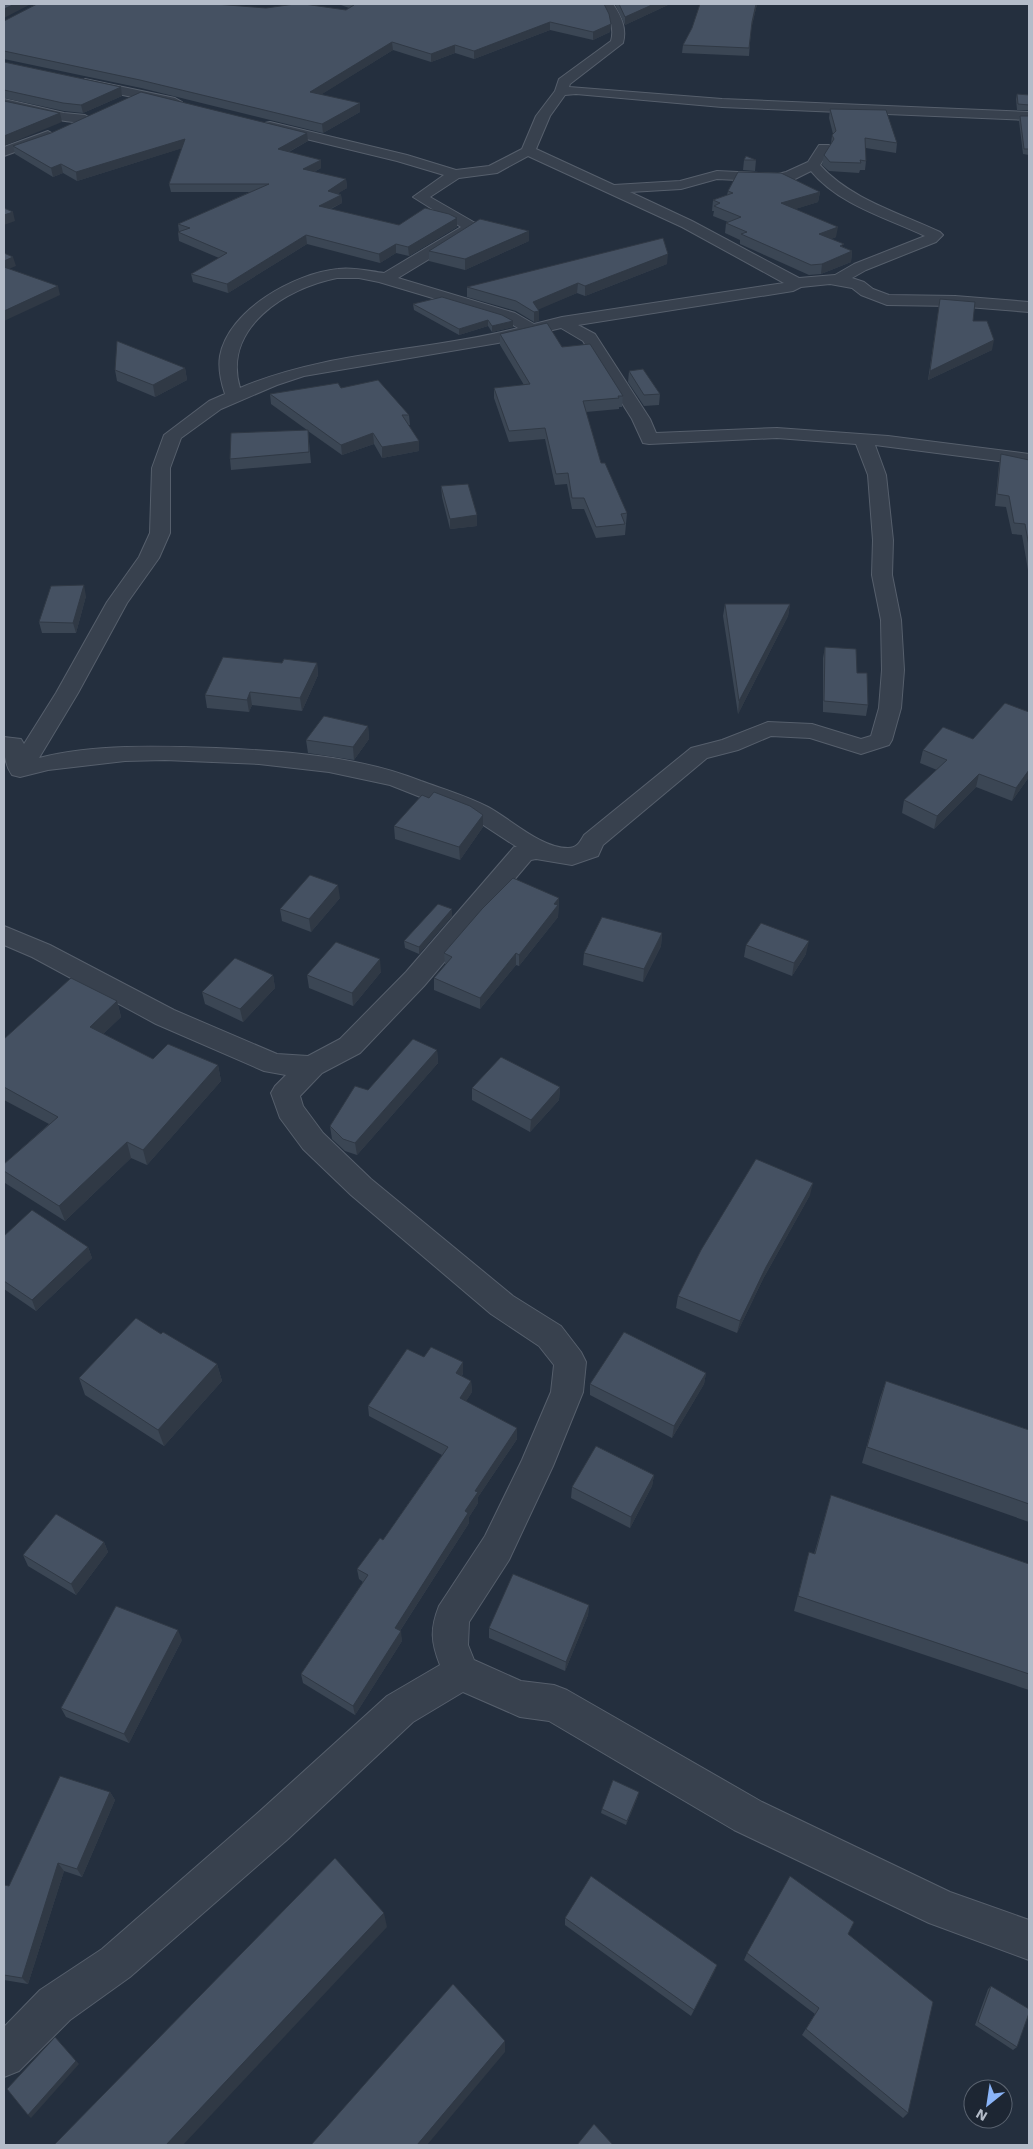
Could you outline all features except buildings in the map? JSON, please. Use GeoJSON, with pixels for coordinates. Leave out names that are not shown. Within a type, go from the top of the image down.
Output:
{"type":"FeatureCollection","features":[{"type":"Feature","properties":{"kind":"street"},"geometry":{"type":"LineString","coordinates":[[253,122],[402,158],[455,174],[492,170],[528,150],[543,116],[561,92],[564,82],[617,43],[620,37],[617,23],[607,4]]}},
{"type":"Feature","properties":{"kind":"street"},"geometry":{"type":"LineString","coordinates":[[69,79],[193,107]]}},
{"type":"Feature","properties":{"kind":"street"},"geometry":{"type":"LineString","coordinates":[[561,92],[590,90],[722,103],[1029,116]]}},
{"type":"Feature","properties":{"kind":"street"},"geometry":{"type":"LineString","coordinates":[[117,105],[141,94]]}},
{"type":"Feature","properties":{"kind":"street"},"geometry":{"type":"LineString","coordinates":[[4,103],[64,117],[85,119]]}},
{"type":"Feature","properties":{"kind":"street"},"geometry":{"type":"LineString","coordinates":[[4,152],[101,112]]}},
{"type":"Feature","properties":{"kind":"street"},"geometry":{"type":"LineString","coordinates":[[613,189],[681,185],[717,175],[778,178],[790,176],[813,165],[824,148]]}},
{"type":"Feature","properties":{"kind":"street"},"geometry":{"type":"LineString","coordinates":[[528,150],[687,224],[796,283]]}},
{"type":"Feature","properties":{"kind":"street"},"geometry":{"type":"LineString","coordinates":[[813,165],[820,175],[841,190],[935,235],[931,239],[860,267],[838,280]]}},
{"type":"Feature","properties":{"kind":"street"},"geometry":{"type":"LineString","coordinates":[[385,278],[472,227],[420,197],[455,174]]}},
{"type":"Feature","properties":{"kind":"street"},"geometry":{"type":"LineString","coordinates":[[235,397],[230,383],[228,362],[231,346],[248,318],[288,290],[314,279],[330,275],[355,273],[385,278],[509,316],[532,329]]}},
{"type":"Feature","properties":{"kind":"street"},"geometry":{"type":"LineString","coordinates":[[20,770],[67,693],[117,602],[148,558],[160,534],[161,468],[173,435],[215,404],[271,381],[322,367],[410,354],[498,338],[562,322],[680,305],[793,286],[796,283],[838,280],[858,285],[867,292],[887,300],[955,301],[1029,307]]}},
{"type":"Feature","properties":{"kind":"street"},"geometry":{"type":"LineString","coordinates":[[562,322],[589,338],[641,419],[650,439],[777,433],[948,448],[1029,460]]}},
{"type":"Feature","properties":{"kind":"street"},"geometry":{"type":"LineString","coordinates":[[20,770],[48,763],[126,754],[164,753],[259,757],[329,765],[396,780],[479,812],[545,853],[572,857],[589,850],[593,842],[698,753],[730,744],[768,729],[812,731],[861,747],[881,740],[890,708],[892,670],[891,620],[882,575],[883,540],[877,476],[862,439]]}},
{"type":"Feature","properties":{"kind":"street"},"geometry":{"type":"LineString","coordinates":[[4,744],[14,744],[20,770]]}},
{"type":"Feature","properties":{"kind":"street"},"geometry":{"type":"LineString","coordinates":[[540,850],[523,853],[415,978],[350,1046],[312,1066],[285,1093],[290,1110],[313,1141],[361,1186],[502,1305],[550,1336],[570,1362],[566,1392],[536,1466],[497,1548],[452,1618],[450,1645],[461,1673],[520,1699],[554,1703],[748,1816],[943,1909],[1029,1940]]}},
{"type":"Feature","properties":{"kind":"street"},"geometry":{"type":"LineString","coordinates":[[4,935],[41,951],[165,1017],[274,1064],[312,1066]]}},
{"type":"Feature","properties":{"kind":"street"},"geometry":{"type":"LineString","coordinates":[[4,2056],[55,2005],[116,1963],[274,1825],[400,1709],[461,1673]]}}]}
